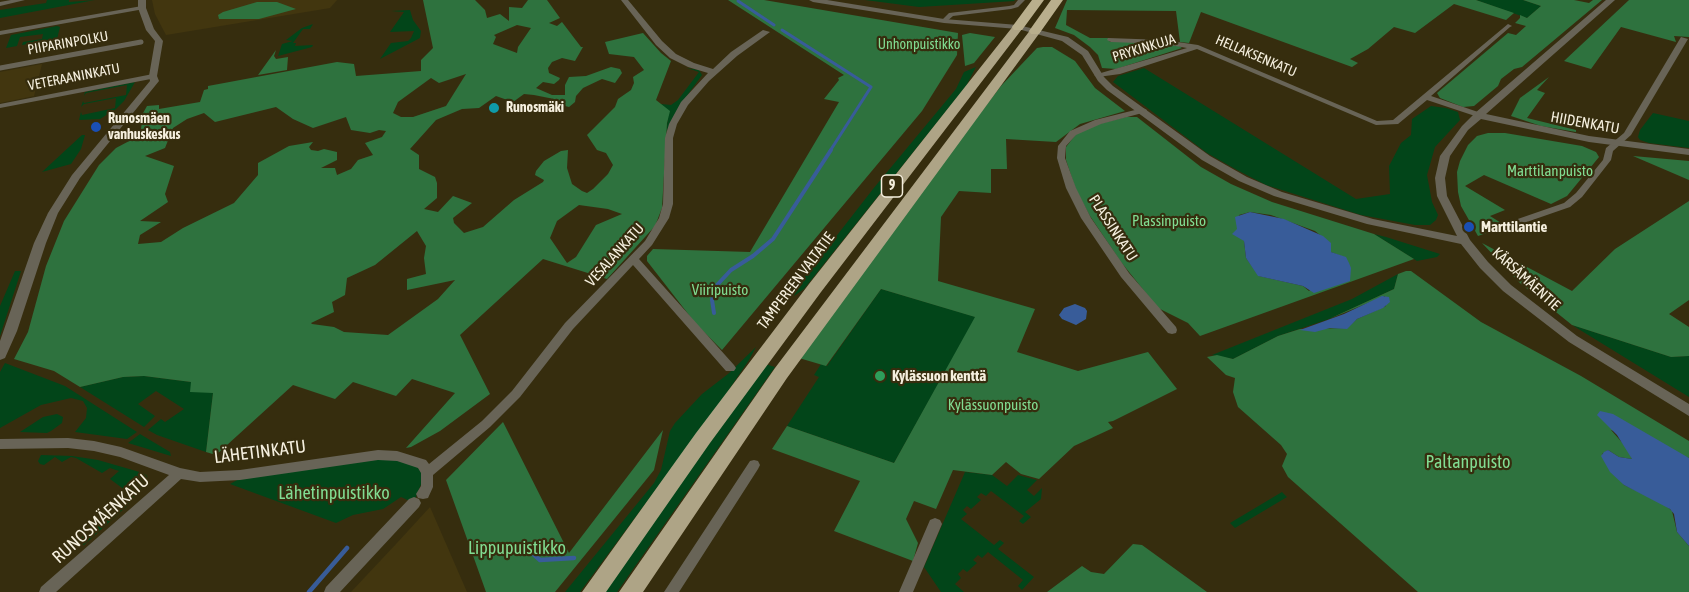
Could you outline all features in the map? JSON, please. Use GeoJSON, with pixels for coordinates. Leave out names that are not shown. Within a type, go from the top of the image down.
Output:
{"type":"FeatureCollection","features":[{"type":"Feature","properties":{"kind":"highway","name":"TAMPEREEN VALTATIE"},"geometry":{"type":"LineString","coordinates":[[593,592],[703,438],[822,278],[1038,0]]}},
{"type":"Feature","properties":{"kind":"highway","name":"9"},"geometry":{"type":"LineString","coordinates":[[630,592],[781,373],[1058,0]]}},
{"type":"Feature","properties":{"kind":"street"},"geometry":{"type":"LineString","coordinates":[[0,4],[22,0]]}},
{"type":"Feature","properties":{"kind":"street"},"geometry":{"type":"LineString","coordinates":[[624,0],[659,43],[673,56],[691,65],[714,72]]}},
{"type":"Feature","properties":{"kind":"street"},"geometry":{"type":"LineString","coordinates":[[813,0],[944,21],[1018,27],[1065,39],[1079,47],[1110,88],[1206,158],[1261,188],[1371,222],[1465,241]]}},
{"type":"Feature","properties":{"kind":"street"},"geometry":{"type":"LineString","coordinates":[[944,21],[951,14],[1009,8],[1016,6],[1022,0]]}},
{"type":"Feature","properties":{"kind":"street","name":"KÄRSÄMÄENTIE"},"geometry":{"type":"LineString","coordinates":[[1611,0],[1478,115],[1450,146],[1440,178],[1445,205],[1465,241],[1493,275],[1549,322],[1605,360],[1689,411]]}},
{"type":"Feature","properties":{"kind":"street"},"geometry":{"type":"LineString","coordinates":[[0,33],[142,4],[150,30],[149,42],[157,49],[158,57],[153,85],[76,177],[53,213],[40,243],[11,331],[0,355]]}},
{"type":"Feature","properties":{"kind":"street"},"geometry":{"type":"LineString","coordinates":[[1425,97],[1508,26]]}},
{"type":"Feature","properties":{"kind":"street","name":"VESALANKATU"},"geometry":{"type":"LineString","coordinates":[[427,473],[486,424],[516,394],[569,326],[634,260],[656,231],[668,204],[669,138],[673,124],[684,104],[714,72],[746,45],[766,32]]}},
{"type":"Feature","properties":{"kind":"street"},"geometry":{"type":"LineString","coordinates":[[1515,223],[1567,205],[1574,200],[1607,160],[1608,150],[1627,135],[1683,39]]}},
{"type":"Feature","properties":{"kind":"street","name":"HELLAKSENKATU"},"geometry":{"type":"LineString","coordinates":[[1111,40],[1152,41],[1198,46],[1376,123],[1395,122],[1425,97]]}},
{"type":"Feature","properties":{"kind":"street","name":"PIIPARINPOLKU"},"geometry":{"type":"LineString","coordinates":[[0,68],[141,42]]}},
{"type":"Feature","properties":{"kind":"street","name":"PRYKINKUJA"},"geometry":{"type":"LineString","coordinates":[[1098,75],[1117,72],[1198,46]]}},
{"type":"Feature","properties":{"kind":"street","name":"VETERAANINKATU"},"geometry":{"type":"LineString","coordinates":[[0,106],[153,76]]}},
{"type":"Feature","properties":{"kind":"street"},"geometry":{"type":"LineString","coordinates":[[1425,97],[1478,115]]}},
{"type":"Feature","properties":{"kind":"street","name":"PLASSINKATU"},"geometry":{"type":"LineString","coordinates":[[1143,110],[1098,122],[1073,133],[1062,146],[1061,158],[1071,188],[1086,218],[1125,275],[1172,330]]}},
{"type":"Feature","properties":{"kind":"street","name":"HIIDENKATU"},"geometry":{"type":"LineString","coordinates":[[1478,115],[1618,144],[1689,152]]}},
{"type":"Feature","properties":{"kind":"street"},"geometry":{"type":"LineString","coordinates":[[634,260],[730,368]]}},
{"type":"Feature","properties":{"kind":"street","name":"LÄHETINKATU"},"geometry":{"type":"LineString","coordinates":[[0,444],[68,443],[94,446],[121,452],[179,473],[200,477],[220,477],[378,455],[409,458],[422,464],[427,473]]}},
{"type":"Feature","properties":{"kind":"street"},"geometry":{"type":"LineString","coordinates":[[671,592],[754,465]]}},
{"type":"Feature","properties":{"kind":"street","name":"RUNOSMÄENKATU"},"geometry":{"type":"LineString","coordinates":[[46,592],[179,473]]}},
{"type":"Feature","properties":{"kind":"street"},"geometry":{"type":"LineString","coordinates":[[331,592],[419,499],[427,487],[427,473]]}},
{"type":"Feature","properties":{"kind":"street"},"geometry":{"type":"LineString","coordinates":[[906,592],[935,524]]}},
{"type":"Feature","properties":{"kind":"shaded area"},"geometry":{"type":"Polygon","coordinates":[[[152,0],[337,0],[330,8],[166,35],[155,14],[152,0]]]}},
{"type":"Feature","properties":{"kind":"shaded area"},"geometry":{"type":"Polygon","coordinates":[[[42,64],[34,96],[0,103],[0,72],[42,64]]]}},
{"type":"Feature","properties":{"kind":"shaded area"},"geometry":{"type":"Polygon","coordinates":[[[430,507],[467,592],[351,592],[397,543],[430,507]]]}},
{"type":"Feature","properties":{"kind":"green space"},"geometry":{"type":"Polygon","coordinates":[[[47,0],[69,0],[69,2],[95,0],[0,18],[0,10],[46,3],[47,0]]]}},
{"type":"Feature","properties":{"kind":"green space"},"geometry":{"type":"Polygon","coordinates":[[[423,0],[475,0],[485,10],[487,18],[500,14],[509,21],[509,7],[522,8],[528,0],[547,0],[560,18],[549,23],[557,26],[562,22],[583,47],[575,61],[562,58],[552,62],[548,68],[549,73],[560,78],[559,80],[554,84],[543,82],[536,88],[552,95],[565,95],[565,85],[569,77],[586,76],[611,67],[620,69],[622,73],[615,83],[602,79],[583,88],[576,96],[575,102],[569,107],[557,104],[554,99],[534,95],[524,94],[513,102],[496,96],[479,108],[462,109],[436,120],[410,149],[419,155],[419,169],[435,177],[437,183],[437,198],[424,209],[438,212],[453,196],[472,203],[453,218],[454,223],[464,233],[483,227],[514,200],[543,182],[544,180],[535,175],[536,171],[544,161],[561,151],[568,150],[567,168],[572,184],[582,191],[587,193],[608,174],[613,165],[606,153],[597,150],[587,135],[615,107],[618,99],[631,90],[634,83],[633,77],[644,70],[634,57],[609,54],[605,42],[643,33],[671,61],[656,100],[670,111],[667,123],[662,208],[655,226],[607,279],[543,259],[460,335],[490,394],[440,431],[406,448],[455,393],[412,379],[396,396],[353,382],[335,399],[293,385],[216,455],[206,452],[213,393],[190,392],[191,382],[144,376],[123,377],[80,387],[54,371],[14,359],[28,332],[46,266],[64,221],[99,165],[116,148],[133,139],[141,131],[142,115],[147,106],[159,105],[159,109],[200,102],[208,86],[337,62],[354,64],[356,76],[421,71],[421,60],[433,48],[423,0]],[[517,25],[494,35],[496,37],[493,44],[517,53],[518,47],[531,28],[517,25]],[[466,74],[439,83],[431,78],[398,102],[393,113],[401,117],[413,117],[446,106],[466,74]],[[276,107],[215,122],[204,113],[187,119],[173,128],[165,148],[145,156],[174,166],[165,194],[168,202],[140,221],[161,222],[140,235],[138,244],[161,242],[183,228],[234,203],[258,175],[258,163],[289,146],[313,142],[309,147],[311,150],[324,149],[337,152],[337,160],[321,168],[335,168],[337,175],[351,169],[358,160],[373,155],[365,143],[382,137],[386,131],[379,130],[370,133],[351,130],[346,117],[313,128],[293,119],[276,107]],[[579,205],[557,221],[550,238],[567,263],[576,257],[596,225],[622,214],[608,209],[579,205]],[[417,231],[375,265],[347,278],[345,295],[332,302],[334,312],[312,324],[334,327],[344,332],[388,335],[438,299],[455,280],[407,290],[407,279],[426,274],[424,258],[426,246],[417,231]]]}},
{"type":"Feature","properties":{"kind":"green space","name":"Viiripuisto"},"geometry":{"type":"Polygon","coordinates":[[[728,0],[764,0],[958,33],[957,55],[922,111],[722,350],[696,324],[647,261],[647,256],[653,249],[750,252],[839,102],[824,99],[839,80],[838,78],[844,75],[728,0]]]}},
{"type":"Feature","properties":{"kind":"green space"},"geometry":{"type":"Polygon","coordinates":[[[865,0],[1014,0],[1015,1],[919,7],[865,0]]]}},
{"type":"Feature","properties":{"kind":"green space"},"geometry":{"type":"Polygon","coordinates":[[[1067,0],[1476,0],[1514,13],[1506,20],[1454,4],[1415,33],[1394,27],[1368,49],[1350,59],[1358,63],[1352,67],[1201,12],[1189,43],[1180,42],[1176,11],[1067,10],[1066,25],[1090,38],[1108,38],[1110,42],[1151,42],[1182,48],[1116,69],[1102,68],[1098,55],[1090,47],[1074,35],[1055,28],[1067,0]]]}},
{"type":"Feature","properties":{"kind":"green space"},"geometry":{"type":"Polygon","coordinates":[[[1476,0],[1523,0],[1541,6],[1527,18],[1476,0]]]}},
{"type":"Feature","properties":{"kind":"green space"},"geometry":{"type":"Polygon","coordinates":[[[1523,0],[1574,0],[1589,3],[1593,0],[1602,0],[1522,67],[1514,69],[1501,79],[1498,86],[1474,106],[1463,107],[1440,98],[1437,93],[1508,33],[1516,35],[1526,26],[1515,23],[1520,15],[1527,18],[1541,6],[1523,0]]]}},
{"type":"Feature","properties":{"kind":"green space"},"geometry":{"type":"Polygon","coordinates":[[[1629,0],[1689,0],[1689,37],[1674,36],[1676,42],[1621,27],[1591,69],[1564,61],[1629,0]]]}},
{"type":"Feature","properties":{"kind":"green space"},"geometry":{"type":"Polygon","coordinates":[[[257,2],[277,2],[296,9],[259,19],[219,19],[218,15],[223,12],[257,2]]]}},
{"type":"Feature","properties":{"kind":"green space"},"geometry":{"type":"Polygon","coordinates":[[[410,10],[413,20],[421,31],[420,38],[380,59],[391,43],[408,41],[414,31],[390,32],[404,12],[391,11],[410,10]]]}},
{"type":"Feature","properties":{"kind":"green space"},"geometry":{"type":"Polygon","coordinates":[[[313,24],[310,29],[303,29],[293,43],[296,43],[295,46],[313,45],[312,47],[278,56],[282,44],[293,41],[286,40],[302,28],[313,24]]]}},
{"type":"Feature","properties":{"kind":"green space"},"geometry":{"type":"Polygon","coordinates":[[[60,27],[57,39],[22,45],[23,42],[42,39],[43,34],[20,37],[17,46],[6,48],[11,35],[60,27]]]}},
{"type":"Feature","properties":{"kind":"green space"},"geometry":{"type":"Polygon","coordinates":[[[970,33],[995,37],[974,63],[965,66],[962,35],[970,33]]]}},
{"type":"Feature","properties":{"kind":"green space","name":"Kylässuonpuisto"},"geometry":{"type":"Polygon","coordinates":[[[1052,47],[1075,61],[1095,88],[1125,111],[1080,124],[1056,142],[1006,139],[1007,169],[991,169],[991,193],[959,191],[941,217],[938,281],[1035,309],[1017,352],[1078,371],[1148,352],[1177,389],[1108,422],[1113,428],[1074,446],[1039,479],[1021,474],[1006,462],[992,475],[953,470],[936,509],[914,501],[906,519],[918,543],[913,561],[834,531],[860,481],[772,449],[787,426],[894,463],[975,317],[881,289],[826,366],[799,358],[893,227],[1001,86],[1037,48],[1052,47]]]}},
{"type":"Feature","properties":{"kind":"green space"},"geometry":{"type":"Polygon","coordinates":[[[276,50],[274,56],[276,59],[288,57],[287,70],[258,75],[276,50]]]}},
{"type":"Feature","properties":{"kind":"green space"},"geometry":{"type":"Polygon","coordinates":[[[976,67],[966,86],[804,289],[794,296],[796,288],[873,189],[956,89],[964,72],[976,67]]]}},
{"type":"Feature","properties":{"kind":"green space"},"geometry":{"type":"Polygon","coordinates":[[[687,68],[699,70],[702,75],[681,104],[666,132],[668,117],[661,104],[671,105],[678,100],[699,72],[687,68]]]}},
{"type":"Feature","properties":{"kind":"green space"},"geometry":{"type":"Polygon","coordinates":[[[1144,68],[1356,199],[1390,194],[1389,166],[1401,143],[1411,135],[1412,119],[1431,106],[1458,112],[1460,120],[1435,147],[1427,175],[1432,202],[1438,215],[1436,220],[1430,225],[1415,225],[1361,215],[1266,185],[1237,170],[1207,153],[1113,82],[1118,76],[1144,68]]]}},
{"type":"Feature","properties":{"kind":"green space"},"geometry":{"type":"Polygon","coordinates":[[[1549,77],[1537,90],[1545,93],[1527,118],[1576,130],[1576,132],[1541,126],[1511,116],[1520,98],[1549,77]]]}},
{"type":"Feature","properties":{"kind":"green space"},"geometry":{"type":"Polygon","coordinates":[[[135,82],[124,101],[116,109],[100,119],[79,120],[81,112],[82,115],[115,108],[116,98],[84,104],[81,107],[83,101],[84,103],[126,95],[127,85],[86,93],[84,96],[85,92],[135,82]]]}},
{"type":"Feature","properties":{"kind":"green space"},"geometry":{"type":"Polygon","coordinates":[[[1653,113],[1689,121],[1689,148],[1640,140],[1638,137],[1640,130],[1653,113]]]}},
{"type":"Feature","properties":{"kind":"green space","name":"Plassinpuisto"},"geometry":{"type":"Polygon","coordinates":[[[1126,117],[1137,117],[1201,167],[1231,184],[1272,202],[1374,234],[1414,259],[1200,336],[1188,323],[1158,308],[1121,262],[1090,216],[1076,190],[1066,160],[1066,147],[1077,133],[1091,126],[1126,117]],[[1250,212],[1239,215],[1237,229],[1244,241],[1246,258],[1259,276],[1303,286],[1309,291],[1346,258],[1331,252],[1330,243],[1315,231],[1271,215],[1250,212]]]}},
{"type":"Feature","properties":{"kind":"green space","name":"Marttilanpuisto"},"geometry":{"type":"Polygon","coordinates":[[[1488,133],[1505,133],[1582,146],[1596,152],[1599,157],[1567,196],[1551,204],[1484,175],[1465,186],[1505,210],[1490,216],[1506,226],[1478,236],[1461,206],[1457,172],[1468,145],[1477,136],[1488,133]]]}},
{"type":"Feature","properties":{"kind":"green space"},"geometry":{"type":"Polygon","coordinates":[[[82,135],[85,135],[81,149],[71,164],[42,172],[82,135]]]}},
{"type":"Feature","properties":{"kind":"green space"},"geometry":{"type":"Polygon","coordinates":[[[1633,156],[1689,161],[1689,180],[1633,156]]]}},
{"type":"Feature","properties":{"kind":"green space"},"geometry":{"type":"Polygon","coordinates":[[[1689,201],[1689,300],[1669,314],[1689,327],[1689,356],[1671,357],[1572,325],[1520,283],[1482,243],[1572,291],[1615,249],[1689,201]]]}},
{"type":"Feature","properties":{"kind":"green space"},"geometry":{"type":"Polygon","coordinates":[[[1374,234],[1440,254],[1437,257],[1417,261],[1374,234]]]}},
{"type":"Feature","properties":{"kind":"green space"},"geometry":{"type":"Polygon","coordinates":[[[15,271],[21,271],[0,336],[0,306],[15,271]]]}},
{"type":"Feature","properties":{"kind":"green space","name":"Paltanpuisto"},"geometry":{"type":"Polygon","coordinates":[[[1411,271],[1481,322],[1581,376],[1689,441],[1689,458],[1611,430],[1627,448],[1632,459],[1619,457],[1608,450],[1602,454],[1624,485],[1664,504],[1672,511],[1677,532],[1689,546],[1689,592],[1418,592],[1288,477],[1282,466],[1287,454],[1281,445],[1238,407],[1233,392],[1235,378],[1226,375],[1207,357],[1217,355],[1233,359],[1278,336],[1300,329],[1347,328],[1357,319],[1386,306],[1385,296],[1329,319],[1394,289],[1398,274],[1411,271]]]}},
{"type":"Feature","properties":{"kind":"green space"},"geometry":{"type":"Polygon","coordinates":[[[1398,274],[1394,289],[1329,319],[1278,336],[1233,359],[1212,355],[1352,299],[1398,274]]]}},
{"type":"Feature","properties":{"kind":"green space","name":"Kylässuon kenttä"},"geometry":{"type":"Polygon","coordinates":[[[881,289],[976,317],[894,463],[787,426],[819,377],[814,375],[821,364],[827,366],[881,289]]]}},
{"type":"Feature","properties":{"kind":"green space"},"geometry":{"type":"Polygon","coordinates":[[[1572,325],[1671,357],[1689,356],[1689,397],[1572,325]]]}},
{"type":"Feature","properties":{"kind":"green space"},"geometry":{"type":"Polygon","coordinates":[[[756,347],[722,400],[580,592],[565,592],[654,483],[661,470],[670,431],[675,423],[702,394],[728,374],[756,347]]]}},
{"type":"Feature","properties":{"kind":"green space"},"geometry":{"type":"Polygon","coordinates":[[[5,363],[65,386],[137,432],[127,439],[75,432],[86,418],[87,408],[83,401],[71,398],[41,405],[0,428],[0,372],[5,363]]]}},
{"type":"Feature","properties":{"kind":"green space"},"geometry":{"type":"Polygon","coordinates":[[[765,364],[775,367],[617,592],[602,592],[765,364]]]}},
{"type":"Feature","properties":{"kind":"green space"},"geometry":{"type":"Polygon","coordinates":[[[144,376],[191,382],[213,393],[206,452],[148,430],[161,419],[165,422],[184,409],[156,391],[138,404],[155,416],[144,427],[80,387],[123,377],[144,376]]]}},
{"type":"Feature","properties":{"kind":"green space"},"geometry":{"type":"Polygon","coordinates":[[[57,414],[63,417],[62,423],[47,433],[20,432],[43,417],[57,414]]]}},
{"type":"Feature","properties":{"kind":"green space","name":"Lippupuistikko"},"geometry":{"type":"Polygon","coordinates":[[[503,422],[569,553],[663,430],[654,470],[555,592],[486,592],[446,480],[503,422]]]}},
{"type":"Feature","properties":{"kind":"green space"},"geometry":{"type":"Polygon","coordinates":[[[140,434],[170,452],[171,456],[128,443],[140,434]]]}},
{"type":"Feature","properties":{"kind":"green space"},"geometry":{"type":"Polygon","coordinates":[[[41,455],[72,456],[98,460],[143,473],[147,476],[148,481],[126,507],[84,545],[77,541],[133,496],[110,479],[119,471],[110,468],[102,473],[71,457],[62,462],[55,457],[44,465],[38,461],[41,455]]]}},
{"type":"Feature","properties":{"kind":"green space","name":"Lähetinpuistikko"},"geometry":{"type":"Polygon","coordinates":[[[391,459],[416,466],[420,470],[424,477],[415,499],[412,502],[401,497],[383,509],[353,515],[336,523],[230,484],[239,479],[391,459]]]}},
{"type":"Feature","properties":{"kind":"green space"},"geometry":{"type":"Polygon","coordinates":[[[965,472],[992,475],[1007,486],[1018,475],[1037,480],[1027,490],[1034,496],[1042,488],[1041,499],[1025,512],[1031,517],[1023,524],[1019,521],[1024,516],[991,491],[986,496],[981,493],[977,497],[981,500],[971,509],[967,506],[963,510],[967,514],[961,519],[994,545],[1000,540],[1004,543],[998,549],[1034,577],[1022,590],[1018,586],[1023,580],[988,552],[982,558],[978,555],[973,560],[977,563],[967,572],[963,569],[958,574],[961,578],[955,584],[964,592],[941,592],[924,567],[965,472]]]}},
{"type":"Feature","properties":{"kind":"green space"},"geometry":{"type":"Polygon","coordinates":[[[1282,492],[1287,497],[1235,528],[1230,523],[1282,492]]]}},
{"type":"Feature","properties":{"kind":"green space"},"geometry":{"type":"Polygon","coordinates":[[[1133,544],[1142,545],[1207,592],[1047,592],[1082,566],[1091,572],[1104,574],[1133,544]]]}},
{"type":"Feature","properties":{"kind":"water"},"geometry":{"type":"Polygon","coordinates":[[[1250,212],[1284,219],[1323,236],[1331,243],[1331,252],[1346,257],[1351,268],[1350,281],[1314,293],[1303,286],[1258,276],[1246,258],[1244,241],[1232,234],[1237,229],[1235,217],[1250,212]]]}},
{"type":"Feature","properties":{"kind":"water"},"geometry":{"type":"Polygon","coordinates":[[[1382,296],[1389,297],[1390,302],[1383,308],[1357,319],[1347,329],[1330,328],[1315,332],[1300,330],[1344,314],[1382,296]]]}},
{"type":"Feature","properties":{"kind":"water"},"geometry":{"type":"Polygon","coordinates":[[[1075,304],[1087,311],[1086,319],[1076,325],[1062,319],[1059,315],[1064,308],[1075,304]]]}},
{"type":"Feature","properties":{"kind":"water"},"geometry":{"type":"Polygon","coordinates":[[[1600,411],[1613,414],[1689,458],[1689,546],[1677,532],[1674,514],[1670,509],[1624,485],[1610,472],[1601,456],[1604,452],[1608,450],[1619,457],[1632,459],[1617,435],[1597,415],[1600,411]]]}},
{"type":"Feature","properties":{"kind":"waterway"},"geometry":{"type":"LineString","coordinates":[[738,1],[774,25]]}},
{"type":"Feature","properties":{"kind":"waterway"},"geometry":{"type":"LineString","coordinates":[[782,30],[871,87],[830,151]]}},
{"type":"Feature","properties":{"kind":"waterway"},"geometry":{"type":"LineString","coordinates":[[714,313],[712,300],[717,285],[731,270],[753,256],[773,239],[831,150]]}},
{"type":"Feature","properties":{"kind":"waterway"},"geometry":{"type":"LineString","coordinates":[[484,548],[493,549],[516,545],[531,552],[540,560],[574,558]]}},
{"type":"Feature","properties":{"kind":"waterway"},"geometry":{"type":"LineString","coordinates":[[309,592],[347,548]]}},
{"type":"Feature","properties":{"kind":"place","name":"Runosmäki"},"geometry":{"type":"Point","coordinates":[494,108]}},
{"type":"Feature","properties":{"kind":"place","name":"Runosmäen vanhuskeskus"},"geometry":{"type":"Point","coordinates":[96,127]}},
{"type":"Feature","properties":{"kind":"place","name":"Marttilantie"},"geometry":{"type":"Point","coordinates":[1469,227]}},
{"type":"Feature","properties":{"kind":"place","name":"Kylässuon kenttä"},"geometry":{"type":"Point","coordinates":[880,376]}},
{"type":"Feature","properties":{"kind":"park label","name":"Unhonpuistikko"},"geometry":{"type":"Point","coordinates":[919,45]}}]}
